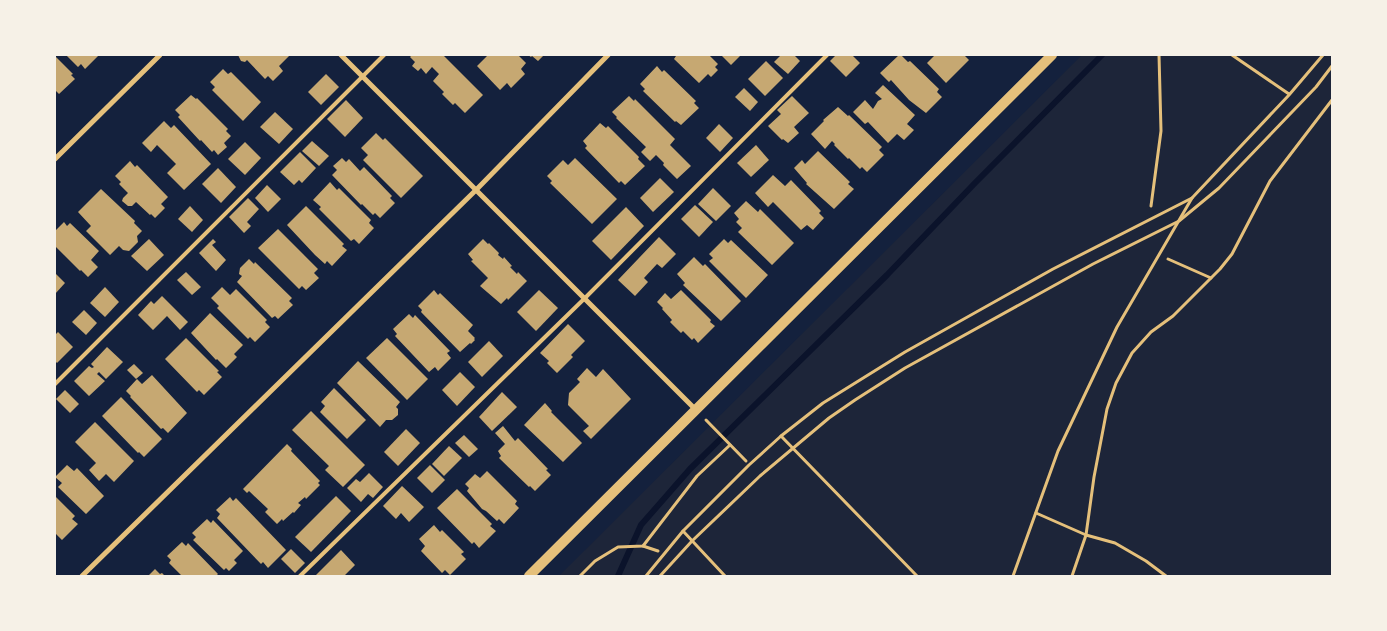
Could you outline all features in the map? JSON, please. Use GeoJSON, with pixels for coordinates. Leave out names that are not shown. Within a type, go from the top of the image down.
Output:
{"type":"FeatureCollection","features":[{"type":"Feature","properties":{"kind":"main road"},"geometry":{"type":"LineString","coordinates":[[529,576],[1052,55]]}},
{"type":"Feature","properties":{"kind":"street"},"geometry":{"type":"LineString","coordinates":[[55,159],[160,55]]}},
{"type":"Feature","properties":{"kind":"street"},"geometry":{"type":"LineString","coordinates":[[341,55],[696,410]]}},
{"type":"Feature","properties":{"kind":"street"},"geometry":{"type":"LineString","coordinates":[[82,576],[476,189],[608,55]]}},
{"type":"Feature","properties":{"kind":"lane"},"geometry":{"type":"LineString","coordinates":[[55,384],[384,55]]}},
{"type":"Feature","properties":{"kind":"lane"},"geometry":{"type":"LineString","coordinates":[[300,576],[585,298],[827,55]]}},
{"type":"Feature","properties":{"kind":"path"},"geometry":{"type":"LineString","coordinates":[[1151,206],[1161,131],[1159,55]]}},
{"type":"Feature","properties":{"kind":"path"},"geometry":{"type":"LineString","coordinates":[[1232,55],[1289,94]]}},
{"type":"Feature","properties":{"kind":"path"},"geometry":{"type":"LineString","coordinates":[[1014,576],[1058,452],[1118,327],[1178,221],[1192,198],[1323,55]]}},
{"type":"Feature","properties":{"kind":"path"},"geometry":{"type":"LineString","coordinates":[[660,576],[727,506],[792,447],[855,400],[913,364],[1101,259],[1178,221],[1218,188],[1316,87],[1332,66]]}},
{"type":"Feature","properties":{"kind":"path"},"geometry":{"type":"LineString","coordinates":[[1072,576],[1086,535],[1097,458],[1107,409],[1116,383],[1132,353],[1151,332],[1173,316],[1232,254],[1270,181],[1332,100]]}},
{"type":"Feature","properties":{"kind":"path"},"geometry":{"type":"LineString","coordinates":[[646,576],[683,531],[749,465],[781,436],[844,390],[905,352],[1053,269],[1192,198]]}},
{"type":"Feature","properties":{"kind":"path"},"geometry":{"type":"LineString","coordinates":[[1168,259],[1211,278]]}},
{"type":"Feature","properties":{"kind":"path"},"geometry":{"type":"LineString","coordinates":[[707,422],[746,461]]}},
{"type":"Feature","properties":{"kind":"path"},"geometry":{"type":"LineString","coordinates":[[781,436],[918,576]]}},
{"type":"Feature","properties":{"kind":"path"},"geometry":{"type":"LineString","coordinates":[[642,546],[697,476],[730,445]]}},
{"type":"Feature","properties":{"kind":"path"},"geometry":{"type":"LineString","coordinates":[[1036,514],[1086,535],[1115,543],[1146,561],[1166,576]]}},
{"type":"Feature","properties":{"kind":"path"},"geometry":{"type":"LineString","coordinates":[[683,531],[725,576]]}},
{"type":"Feature","properties":{"kind":"path"},"geometry":{"type":"LineString","coordinates":[[580,576],[595,561],[618,547],[642,546],[658,551]]}},
{"type":"Feature","properties":{"kind":"shaded area"},"geometry":{"type":"Polygon","coordinates":[[[1082,55],[1332,55],[1332,576],[559,576],[1082,55]]]}},
{"type":"Feature","properties":{"kind":"building"},"geometry":{"type":"Polygon","coordinates":[[[66,55],[99,55],[85,69],[81,64],[78,67],[66,55]]]}},
{"type":"Feature","properties":{"kind":"building"},"geometry":{"type":"Polygon","coordinates":[[[238,55],[290,55],[279,66],[283,71],[273,81],[268,76],[265,79],[247,60],[245,62],[241,61],[238,55]]]}},
{"type":"Feature","properties":{"kind":"building"},"geometry":{"type":"Polygon","coordinates":[[[412,55],[443,55],[483,95],[465,113],[442,94],[444,92],[433,81],[439,74],[432,67],[426,74],[421,68],[418,71],[412,66],[415,62],[410,57],[412,55]]]}},
{"type":"Feature","properties":{"kind":"building"},"geometry":{"type":"Polygon","coordinates":[[[486,55],[518,55],[526,63],[521,69],[525,74],[511,88],[507,83],[500,90],[477,66],[486,55]]]}},
{"type":"Feature","properties":{"kind":"building"},"geometry":{"type":"Polygon","coordinates":[[[528,55],[544,55],[538,61],[528,55]]]}},
{"type":"Feature","properties":{"kind":"building"},"geometry":{"type":"Polygon","coordinates":[[[675,55],[709,55],[718,64],[715,67],[718,70],[711,77],[708,74],[699,83],[674,59],[675,55]]]}},
{"type":"Feature","properties":{"kind":"building"},"geometry":{"type":"Polygon","coordinates":[[[721,55],[741,55],[731,65],[721,55]]]}},
{"type":"Feature","properties":{"kind":"building"},"geometry":{"type":"Polygon","coordinates":[[[781,55],[794,55],[800,61],[788,74],[774,62],[781,55]]]}},
{"type":"Feature","properties":{"kind":"building"},"geometry":{"type":"Polygon","coordinates":[[[836,55],[852,55],[860,63],[846,77],[830,61],[836,55]]]}},
{"type":"Feature","properties":{"kind":"building"},"geometry":{"type":"Polygon","coordinates":[[[899,55],[908,62],[910,61],[939,89],[937,92],[942,97],[926,113],[909,100],[891,80],[889,82],[880,73],[899,55]]]}},
{"type":"Feature","properties":{"kind":"building"},"geometry":{"type":"Polygon","coordinates":[[[935,55],[964,55],[969,60],[946,83],[927,63],[935,55]]]}},
{"type":"Feature","properties":{"kind":"building"},"geometry":{"type":"Polygon","coordinates":[[[55,56],[73,74],[71,75],[75,79],[59,94],[55,90],[55,56]]]}},
{"type":"Feature","properties":{"kind":"building"},"geometry":{"type":"Polygon","coordinates":[[[766,61],[783,78],[765,96],[748,79],[766,61]]]}},
{"type":"Feature","properties":{"kind":"building"},"geometry":{"type":"Polygon","coordinates":[[[657,66],[662,72],[664,70],[696,101],[694,103],[699,108],[681,125],[675,122],[643,91],[645,89],[640,84],[657,66]]]}},
{"type":"Feature","properties":{"kind":"building"},"geometry":{"type":"Polygon","coordinates":[[[223,69],[228,74],[231,72],[261,102],[243,121],[212,90],[215,87],[210,82],[223,69]]]}},
{"type":"Feature","properties":{"kind":"building"},"geometry":{"type":"Polygon","coordinates":[[[326,74],[339,87],[321,105],[308,92],[326,74]]]}},
{"type":"Feature","properties":{"kind":"building"},"geometry":{"type":"Polygon","coordinates":[[[883,85],[915,115],[907,124],[914,130],[904,140],[897,134],[888,143],[868,122],[865,124],[853,112],[865,100],[873,109],[878,101],[882,99],[875,93],[883,85]]]}},
{"type":"Feature","properties":{"kind":"building"},"geometry":{"type":"Polygon","coordinates":[[[744,88],[758,102],[750,111],[735,97],[744,88]]]}},
{"type":"Feature","properties":{"kind":"building"},"geometry":{"type":"Polygon","coordinates":[[[191,95],[197,98],[228,129],[226,131],[231,136],[224,143],[227,147],[218,155],[200,141],[178,117],[180,115],[175,110],[191,95]]]}},
{"type":"Feature","properties":{"kind":"building"},"geometry":{"type":"Polygon","coordinates":[[[629,96],[634,101],[635,99],[675,139],[670,145],[691,166],[677,179],[656,155],[650,161],[641,152],[646,147],[612,112],[629,96]]]}},
{"type":"Feature","properties":{"kind":"building"},"geometry":{"type":"Polygon","coordinates":[[[792,96],[809,113],[794,127],[799,133],[788,143],[782,140],[768,126],[781,114],[777,110],[792,96]]]}},
{"type":"Feature","properties":{"kind":"building"},"geometry":{"type":"Polygon","coordinates":[[[346,100],[363,118],[345,137],[327,119],[346,100]]]}},
{"type":"Feature","properties":{"kind":"building"},"geometry":{"type":"Polygon","coordinates":[[[838,107],[882,147],[879,150],[884,155],[867,172],[848,159],[832,141],[825,149],[811,134],[838,107]]]}},
{"type":"Feature","properties":{"kind":"building"},"geometry":{"type":"Polygon","coordinates":[[[275,112],[293,129],[279,144],[260,127],[275,112]]]}},
{"type":"Feature","properties":{"kind":"building"},"geometry":{"type":"Polygon","coordinates":[[[164,121],[171,128],[174,125],[211,164],[184,190],[167,173],[176,164],[157,145],[151,152],[142,143],[164,121]]]}},
{"type":"Feature","properties":{"kind":"building"},"geometry":{"type":"Polygon","coordinates":[[[600,123],[606,128],[608,126],[639,157],[638,159],[645,166],[625,185],[621,181],[619,183],[585,148],[587,146],[583,141],[600,123]]]}},
{"type":"Feature","properties":{"kind":"building"},"geometry":{"type":"Polygon","coordinates":[[[719,124],[733,138],[720,152],[706,138],[719,124]]]}},
{"type":"Feature","properties":{"kind":"building"},"geometry":{"type":"Polygon","coordinates":[[[376,133],[383,140],[385,138],[423,176],[401,198],[363,160],[368,155],[361,148],[376,133]]]}},
{"type":"Feature","properties":{"kind":"building"},"geometry":{"type":"Polygon","coordinates":[[[312,141],[329,156],[319,166],[302,151],[312,141]]]}},
{"type":"Feature","properties":{"kind":"building"},"geometry":{"type":"Polygon","coordinates":[[[245,142],[261,158],[245,175],[228,159],[245,142]]]}},
{"type":"Feature","properties":{"kind":"building"},"geometry":{"type":"Polygon","coordinates":[[[756,145],[769,160],[751,177],[737,163],[756,145]]]}},
{"type":"Feature","properties":{"kind":"building"},"geometry":{"type":"Polygon","coordinates":[[[818,151],[850,182],[848,184],[854,189],[834,209],[806,184],[794,168],[802,160],[805,164],[818,151]]]}},
{"type":"Feature","properties":{"kind":"building"},"geometry":{"type":"Polygon","coordinates":[[[300,152],[316,168],[302,183],[299,180],[294,185],[280,172],[300,152]]]}},
{"type":"Feature","properties":{"kind":"building"},"geometry":{"type":"Polygon","coordinates":[[[342,158],[346,162],[349,159],[360,171],[364,167],[392,196],[390,198],[395,203],[380,218],[361,205],[332,175],[337,170],[333,166],[342,158]]]}},
{"type":"Feature","properties":{"kind":"building"},"geometry":{"type":"Polygon","coordinates":[[[575,158],[617,199],[592,224],[550,183],[552,181],[547,176],[563,160],[568,165],[575,158]]]}},
{"type":"Feature","properties":{"kind":"building"},"geometry":{"type":"Polygon","coordinates":[[[130,161],[135,167],[137,165],[168,197],[161,204],[165,208],[155,218],[136,202],[132,206],[128,206],[122,201],[128,193],[119,184],[121,182],[115,176],[130,161]]]}},
{"type":"Feature","properties":{"kind":"building"},"geometry":{"type":"Polygon","coordinates":[[[218,168],[236,187],[221,203],[202,184],[218,168]]]}},
{"type":"Feature","properties":{"kind":"building"},"geometry":{"type":"Polygon","coordinates":[[[773,175],[785,186],[791,180],[821,211],[819,213],[824,218],[813,230],[807,225],[801,230],[773,202],[768,207],[755,193],[773,175]]]}},
{"type":"Feature","properties":{"kind":"building"},"geometry":{"type":"Polygon","coordinates":[[[660,178],[674,192],[653,212],[640,198],[660,178]]]}},
{"type":"Feature","properties":{"kind":"building"},"geometry":{"type":"Polygon","coordinates":[[[330,182],[337,190],[339,188],[371,220],[369,223],[374,228],[359,244],[354,239],[351,241],[319,209],[321,207],[313,200],[330,182]]]}},
{"type":"Feature","properties":{"kind":"building"},"geometry":{"type":"Polygon","coordinates":[[[267,185],[281,199],[268,212],[255,198],[267,185]]]}},
{"type":"Feature","properties":{"kind":"building"},"geometry":{"type":"Polygon","coordinates":[[[713,188],[731,206],[716,221],[698,204],[713,188]]]}},
{"type":"Feature","properties":{"kind":"building"},"geometry":{"type":"Polygon","coordinates":[[[101,189],[135,221],[134,223],[142,231],[137,236],[138,242],[129,251],[123,250],[119,246],[110,255],[86,231],[91,226],[78,212],[101,189]]]}},
{"type":"Feature","properties":{"kind":"building"},"geometry":{"type":"Polygon","coordinates":[[[248,198],[259,209],[247,222],[251,226],[244,233],[229,217],[248,198]]]}},
{"type":"Feature","properties":{"kind":"building"},"geometry":{"type":"Polygon","coordinates":[[[746,201],[758,212],[760,209],[794,243],[772,265],[738,232],[742,228],[736,222],[739,219],[734,213],[746,201]]]}},
{"type":"Feature","properties":{"kind":"building"},"geometry":{"type":"Polygon","coordinates":[[[695,205],[713,222],[699,237],[681,219],[695,205]]]}},
{"type":"Feature","properties":{"kind":"building"},"geometry":{"type":"Polygon","coordinates":[[[190,206],[203,220],[192,232],[178,219],[190,206]]]}},
{"type":"Feature","properties":{"kind":"building"},"geometry":{"type":"Polygon","coordinates":[[[306,206],[344,244],[342,246],[347,250],[332,266],[327,261],[325,264],[315,255],[287,225],[306,206]]]}},
{"type":"Feature","properties":{"kind":"building"},"geometry":{"type":"Polygon","coordinates":[[[626,207],[644,226],[611,260],[592,241],[626,207]]]}},
{"type":"Feature","properties":{"kind":"building"},"geometry":{"type":"Polygon","coordinates":[[[64,222],[67,226],[70,223],[99,251],[91,260],[98,267],[88,277],[55,246],[55,231],[64,222]]]}},
{"type":"Feature","properties":{"kind":"building"},"geometry":{"type":"Polygon","coordinates":[[[278,229],[318,269],[314,273],[319,278],[306,290],[302,286],[299,289],[258,248],[278,229]]]}},
{"type":"Feature","properties":{"kind":"building"},"geometry":{"type":"Polygon","coordinates":[[[659,237],[676,254],[662,268],[657,264],[644,278],[648,282],[635,296],[618,280],[659,237]]]}},
{"type":"Feature","properties":{"kind":"building"},"geometry":{"type":"Polygon","coordinates":[[[149,239],[164,255],[147,271],[131,256],[149,239]]]}},
{"type":"Feature","properties":{"kind":"building"},"geometry":{"type":"Polygon","coordinates":[[[213,239],[216,242],[212,245],[226,260],[216,271],[199,253],[213,239]]]}},
{"type":"Feature","properties":{"kind":"building"},"geometry":{"type":"Polygon","coordinates":[[[483,239],[499,253],[498,255],[503,259],[504,257],[517,274],[518,272],[527,281],[508,300],[507,298],[501,304],[480,286],[488,278],[471,261],[473,260],[468,254],[483,239]]]}},
{"type":"Feature","properties":{"kind":"building"},"geometry":{"type":"Polygon","coordinates":[[[724,239],[728,243],[731,240],[768,275],[746,298],[709,261],[713,258],[709,254],[724,239]]]}},
{"type":"Feature","properties":{"kind":"building"},"geometry":{"type":"Polygon","coordinates":[[[694,257],[703,266],[705,264],[741,301],[721,321],[683,285],[685,283],[677,274],[694,257]]]}},
{"type":"Feature","properties":{"kind":"building"},"geometry":{"type":"Polygon","coordinates":[[[249,259],[254,264],[255,262],[292,298],[289,301],[293,305],[278,319],[275,316],[272,318],[237,282],[242,276],[239,274],[240,268],[249,259]]]}},
{"type":"Feature","properties":{"kind":"building"},"geometry":{"type":"Polygon","coordinates":[[[186,272],[201,287],[192,295],[177,280],[186,272]]]}},
{"type":"Feature","properties":{"kind":"building"},"geometry":{"type":"Polygon","coordinates":[[[55,273],[65,283],[55,294],[55,273]]]}},
{"type":"Feature","properties":{"kind":"building"},"geometry":{"type":"Polygon","coordinates":[[[105,287],[119,302],[105,317],[90,303],[105,287]]]}},
{"type":"Feature","properties":{"kind":"building"},"geometry":{"type":"Polygon","coordinates":[[[222,287],[230,295],[236,289],[267,320],[265,322],[270,327],[255,342],[250,337],[248,339],[217,308],[219,306],[211,298],[222,287]]]}},
{"type":"Feature","properties":{"kind":"building"},"geometry":{"type":"Polygon","coordinates":[[[434,290],[438,295],[440,293],[473,325],[468,331],[475,340],[460,352],[421,312],[422,310],[418,306],[434,290]]]}},
{"type":"Feature","properties":{"kind":"building"},"geometry":{"type":"Polygon","coordinates":[[[539,290],[558,308],[536,331],[517,312],[539,290]]]}},
{"type":"Feature","properties":{"kind":"building"},"geometry":{"type":"Polygon","coordinates":[[[681,290],[715,326],[698,343],[683,331],[681,333],[670,322],[672,320],[657,302],[665,293],[671,299],[681,290]]]}},
{"type":"Feature","properties":{"kind":"building"},"geometry":{"type":"Polygon","coordinates":[[[162,296],[188,322],[180,330],[167,316],[153,330],[138,315],[151,301],[154,304],[162,296]]]}},
{"type":"Feature","properties":{"kind":"building"},"geometry":{"type":"Polygon","coordinates":[[[84,310],[97,323],[86,335],[72,322],[84,310]]]}},
{"type":"Feature","properties":{"kind":"building"},"geometry":{"type":"Polygon","coordinates":[[[210,313],[243,345],[234,354],[237,357],[226,368],[191,333],[210,313]]]}},
{"type":"Feature","properties":{"kind":"building"},"geometry":{"type":"Polygon","coordinates":[[[409,314],[413,318],[415,315],[450,351],[447,353],[451,358],[438,371],[435,367],[429,372],[395,336],[397,334],[393,329],[409,314]]]}},
{"type":"Feature","properties":{"kind":"building"},"geometry":{"type":"Polygon","coordinates":[[[568,324],[585,341],[571,355],[573,357],[557,373],[547,363],[549,361],[540,353],[568,324]]]}},
{"type":"Feature","properties":{"kind":"building"},"geometry":{"type":"Polygon","coordinates":[[[58,332],[73,347],[57,363],[55,361],[55,335],[58,332]]]}},
{"type":"Feature","properties":{"kind":"building"},"geometry":{"type":"Polygon","coordinates":[[[186,338],[219,371],[217,372],[222,377],[204,395],[199,390],[197,392],[165,359],[186,338]]]}},
{"type":"Feature","properties":{"kind":"building"},"geometry":{"type":"Polygon","coordinates":[[[387,338],[428,379],[407,400],[366,358],[387,338]]]}},
{"type":"Feature","properties":{"kind":"building"},"geometry":{"type":"Polygon","coordinates":[[[489,341],[503,356],[482,377],[468,362],[489,341]]]}},
{"type":"Feature","properties":{"kind":"building"},"geometry":{"type":"Polygon","coordinates":[[[107,347],[123,362],[106,379],[99,372],[97,374],[105,381],[89,396],[74,381],[89,366],[94,367],[91,364],[107,347]]]}},
{"type":"Feature","properties":{"kind":"building"},"geometry":{"type":"Polygon","coordinates":[[[358,361],[400,402],[396,407],[398,415],[392,420],[386,420],[380,427],[337,383],[358,361]]]}},
{"type":"Feature","properties":{"kind":"building"},"geometry":{"type":"Polygon","coordinates":[[[134,364],[143,373],[136,379],[127,370],[134,364]]]}},
{"type":"Feature","properties":{"kind":"building"},"geometry":{"type":"Polygon","coordinates":[[[587,368],[596,377],[603,369],[631,399],[591,439],[583,431],[589,426],[568,405],[569,393],[580,382],[577,379],[587,368]]]}},
{"type":"Feature","properties":{"kind":"building"},"geometry":{"type":"Polygon","coordinates":[[[460,372],[475,387],[457,406],[442,390],[460,372]]]}},
{"type":"Feature","properties":{"kind":"building"},"geometry":{"type":"Polygon","coordinates":[[[152,375],[187,413],[168,433],[163,428],[161,429],[126,391],[137,379],[142,384],[152,375]]]}},
{"type":"Feature","properties":{"kind":"building"},"geometry":{"type":"Polygon","coordinates":[[[334,388],[366,420],[347,439],[320,412],[325,406],[321,402],[334,388]]]}},
{"type":"Feature","properties":{"kind":"building"},"geometry":{"type":"Polygon","coordinates":[[[65,390],[79,404],[70,413],[56,399],[65,390]]]}},
{"type":"Feature","properties":{"kind":"building"},"geometry":{"type":"Polygon","coordinates":[[[502,392],[517,407],[492,431],[479,417],[502,392]]]}},
{"type":"Feature","properties":{"kind":"building"},"geometry":{"type":"Polygon","coordinates":[[[121,397],[162,439],[144,457],[102,416],[121,397]]]}},
{"type":"Feature","properties":{"kind":"building"},"geometry":{"type":"Polygon","coordinates":[[[545,403],[551,412],[582,443],[563,462],[524,425],[545,403]]]}},
{"type":"Feature","properties":{"kind":"building"},"geometry":{"type":"Polygon","coordinates":[[[311,411],[365,465],[343,487],[325,470],[329,466],[292,430],[311,411]]]}},
{"type":"Feature","properties":{"kind":"building"},"geometry":{"type":"Polygon","coordinates":[[[95,422],[134,461],[114,482],[106,474],[99,481],[89,470],[96,463],[75,442],[95,422]]]}},
{"type":"Feature","properties":{"kind":"building"},"geometry":{"type":"Polygon","coordinates":[[[503,426],[515,441],[518,438],[548,469],[546,470],[551,475],[535,491],[499,458],[501,456],[498,451],[505,444],[495,433],[503,426]]]}},
{"type":"Feature","properties":{"kind":"building"},"geometry":{"type":"Polygon","coordinates":[[[406,429],[420,443],[398,466],[384,452],[406,429]]]}},
{"type":"Feature","properties":{"kind":"building"},"geometry":{"type":"Polygon","coordinates":[[[464,435],[478,449],[469,457],[455,443],[464,435]]]}},
{"type":"Feature","properties":{"kind":"building"},"geometry":{"type":"Polygon","coordinates":[[[287,444],[292,449],[291,451],[320,481],[318,483],[320,485],[306,499],[305,497],[298,503],[301,505],[294,513],[277,524],[265,512],[268,509],[249,491],[247,493],[243,489],[287,444]]]}},
{"type":"Feature","properties":{"kind":"building"},"geometry":{"type":"Polygon","coordinates":[[[449,446],[462,458],[444,476],[432,464],[449,446]]]}},
{"type":"Feature","properties":{"kind":"building"},"geometry":{"type":"Polygon","coordinates":[[[67,465],[74,471],[77,468],[104,496],[86,514],[58,487],[62,483],[55,477],[67,465]]]}},
{"type":"Feature","properties":{"kind":"building"},"geometry":{"type":"Polygon","coordinates":[[[430,465],[445,480],[432,493],[417,478],[430,465]]]}},
{"type":"Feature","properties":{"kind":"building"},"geometry":{"type":"Polygon","coordinates":[[[487,471],[517,501],[515,504],[519,508],[504,524],[482,509],[467,491],[469,488],[465,484],[475,474],[480,478],[487,471]]]}},
{"type":"Feature","properties":{"kind":"building"},"geometry":{"type":"Polygon","coordinates":[[[369,473],[383,487],[373,498],[368,494],[361,502],[347,488],[356,479],[360,482],[369,473]]]}},
{"type":"Feature","properties":{"kind":"building"},"geometry":{"type":"Polygon","coordinates":[[[402,486],[424,507],[409,522],[401,513],[396,519],[383,506],[402,486]]]}},
{"type":"Feature","properties":{"kind":"building"},"geometry":{"type":"Polygon","coordinates":[[[457,489],[492,524],[490,526],[496,531],[479,548],[474,542],[472,544],[437,508],[457,489]]]}},
{"type":"Feature","properties":{"kind":"building"},"geometry":{"type":"Polygon","coordinates":[[[55,496],[75,516],[72,519],[78,524],[62,540],[56,534],[55,536],[55,496]]]}},
{"type":"Feature","properties":{"kind":"building"},"geometry":{"type":"Polygon","coordinates":[[[336,496],[351,511],[311,552],[295,537],[336,496]]]}},
{"type":"Feature","properties":{"kind":"building"},"geometry":{"type":"Polygon","coordinates":[[[230,497],[233,501],[236,498],[286,550],[268,568],[263,562],[261,564],[217,518],[220,514],[216,510],[230,497]]]}},
{"type":"Feature","properties":{"kind":"building"},"geometry":{"type":"Polygon","coordinates":[[[207,519],[211,523],[213,520],[243,551],[234,560],[237,563],[229,571],[226,568],[224,570],[193,540],[196,537],[192,533],[207,519]]]}},
{"type":"Feature","properties":{"kind":"building"},"geometry":{"type":"Polygon","coordinates":[[[434,525],[440,532],[442,530],[464,552],[461,554],[466,559],[450,575],[445,570],[442,573],[421,551],[425,546],[419,539],[434,525]]]}},
{"type":"Feature","properties":{"kind":"building"},"geometry":{"type":"Polygon","coordinates":[[[182,542],[186,546],[188,543],[218,574],[216,576],[182,576],[169,563],[171,560],[167,556],[182,542]]]}},
{"type":"Feature","properties":{"kind":"building"},"geometry":{"type":"Polygon","coordinates":[[[291,549],[305,563],[295,573],[281,559],[291,549]]]}},
{"type":"Feature","properties":{"kind":"building"},"geometry":{"type":"Polygon","coordinates":[[[341,550],[355,565],[344,576],[315,576],[341,550]]]}},
{"type":"Feature","properties":{"kind":"building"},"geometry":{"type":"Polygon","coordinates":[[[155,569],[160,574],[162,573],[165,576],[148,576],[155,569]]]}},
{"type":"Feature","properties":{"kind":"waterway"},"geometry":{"type":"LineString","coordinates":[[618,576],[641,525],[690,469],[887,275],[1102,55]]}}]}
